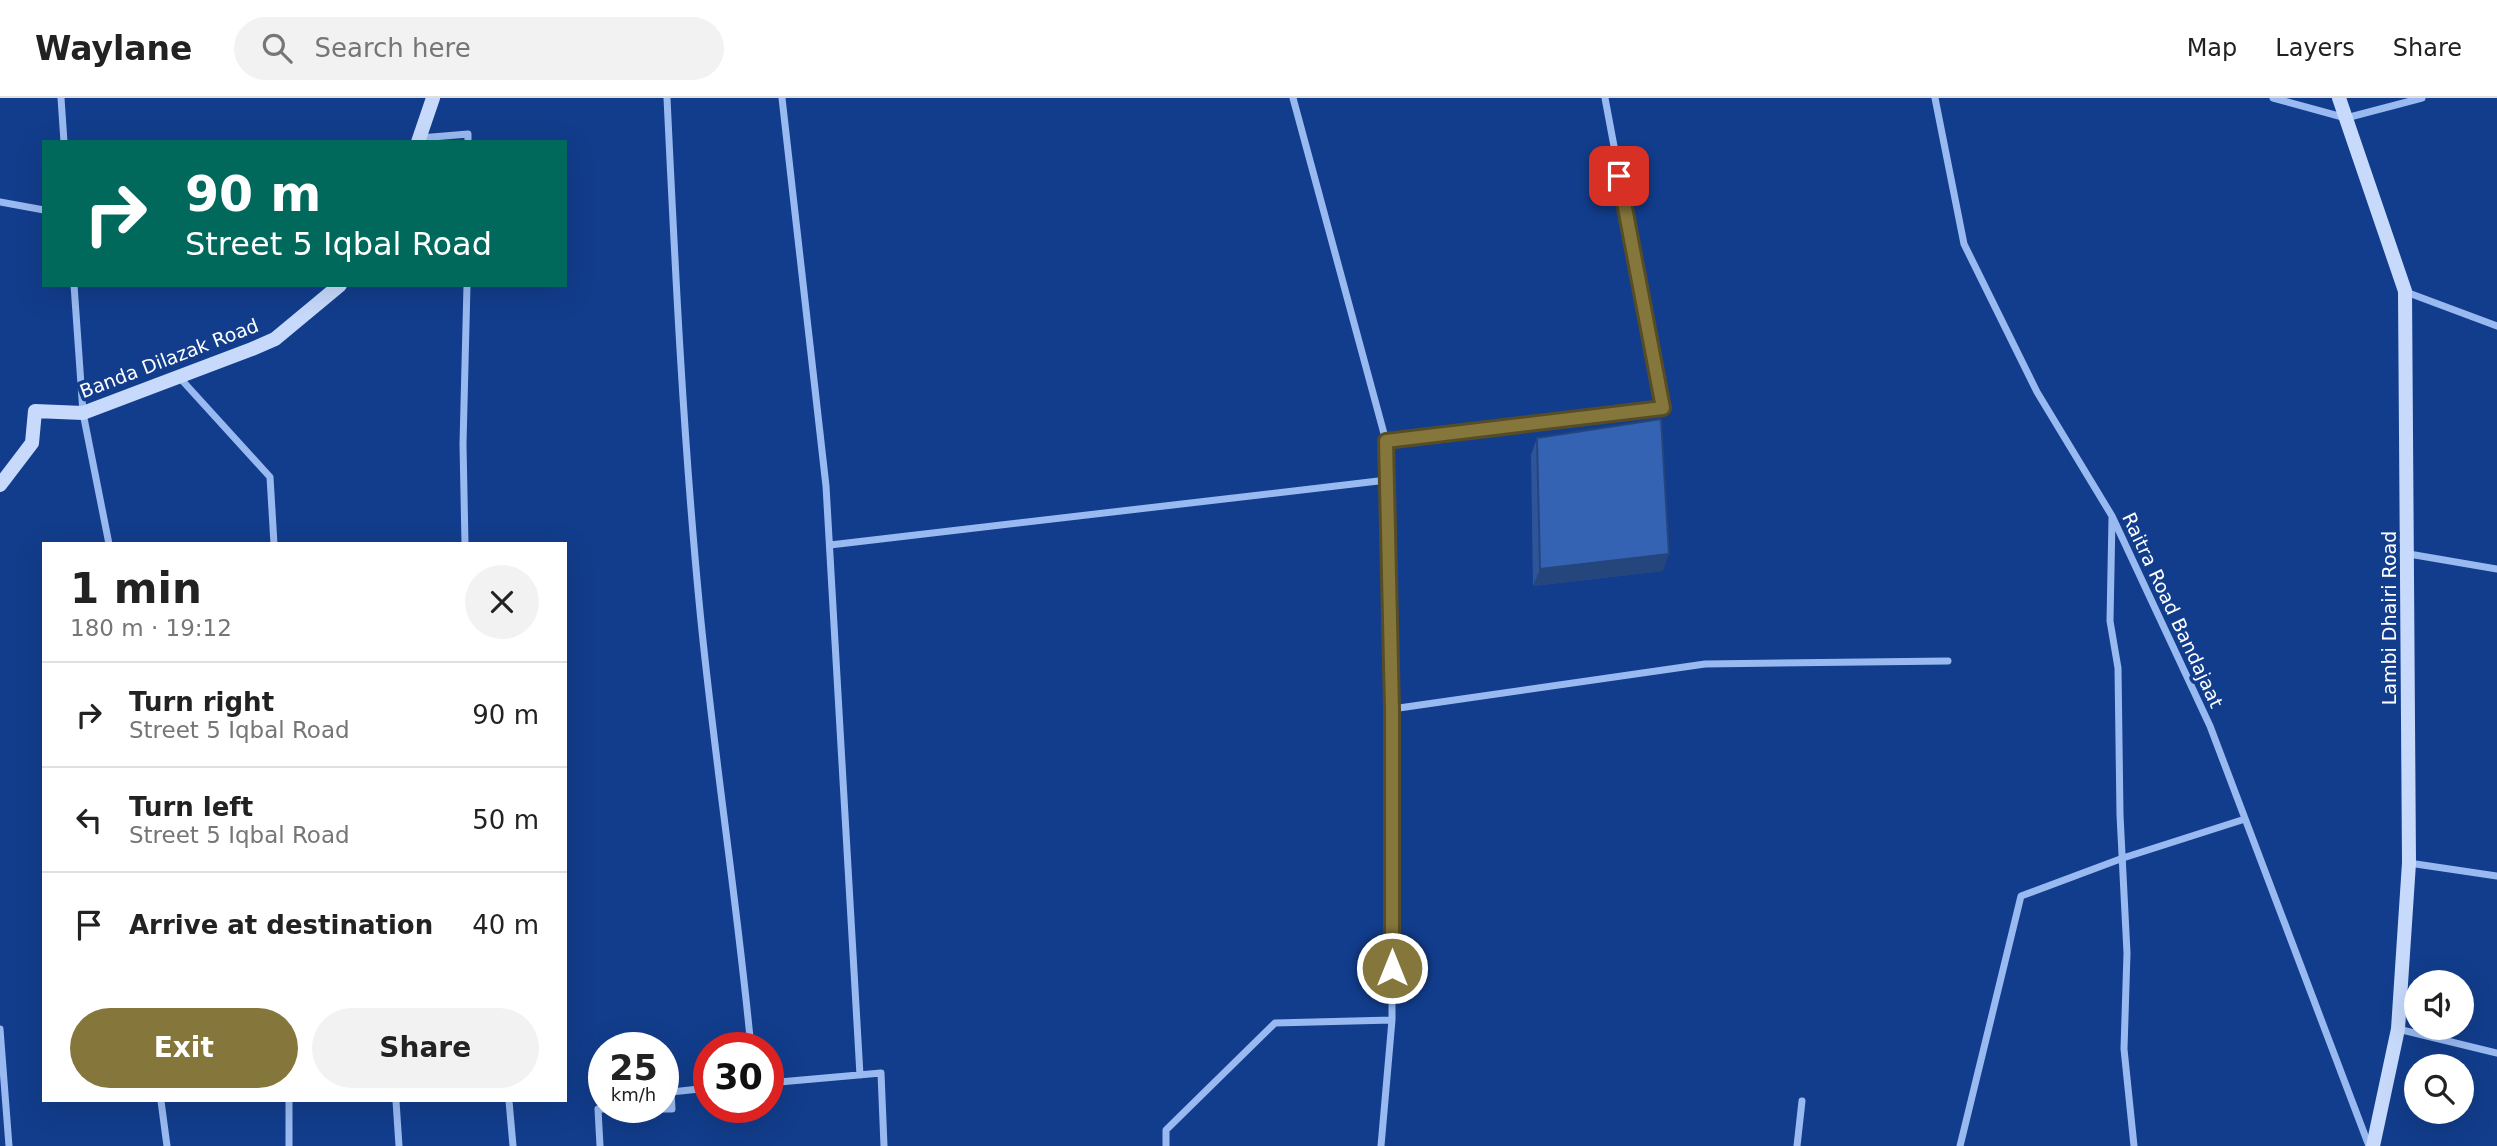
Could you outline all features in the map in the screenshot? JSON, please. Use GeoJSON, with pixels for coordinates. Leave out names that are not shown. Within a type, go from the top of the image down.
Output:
{"type":"FeatureCollection","features":[{"type":"Feature","properties":{"kind":"street"},"geometry":{"type":"LineString","coordinates":[[61,98],[64,140]]}},
{"type":"Feature","properties":{"kind":"street"},"geometry":{"type":"LineString","coordinates":[[433,98],[419,140],[468,134],[468,140]]}},
{"type":"Feature","properties":{"kind":"street"},"geometry":{"type":"LineString","coordinates":[[667,98],[678,347],[698,589],[739,916],[750,1032]]}},
{"type":"Feature","properties":{"kind":"street"},"geometry":{"type":"LineString","coordinates":[[782,98],[826,486],[860,1075]]}},
{"type":"Feature","properties":{"kind":"street"},"geometry":{"type":"LineString","coordinates":[[1293,98],[1386,441],[1392,709],[1392,1020],[1381,1146]]}},
{"type":"Feature","properties":{"kind":"street"},"geometry":{"type":"LineString","coordinates":[[1386,441],[1663,408],[1605,98]]}},
{"type":"Feature","properties":{"kind":"street","name":"Raitra Road Bandajaat"},"geometry":{"type":"LineString","coordinates":[[1935,98],[1964,244],[2036,392],[2112,516],[2210,726],[2371,1146]]}},
{"type":"Feature","properties":{"kind":"street"},"geometry":{"type":"LineString","coordinates":[[2273,98],[2346,118],[2422,98]]}},
{"type":"Feature","properties":{"kind":"street","name":"Lambi Dhairi Road"},"geometry":{"type":"LineString","coordinates":[[2339,98],[2405,291],[2409,554],[2409,863],[2398,1029],[2371,1146]]}},
{"type":"Feature","properties":{"kind":"street"},"geometry":{"type":"LineString","coordinates":[[0,202],[42,210]]}},
{"type":"Feature","properties":{"kind":"street"},"geometry":{"type":"LineString","coordinates":[[74,287],[83,413],[109,542]]}},
{"type":"Feature","properties":{"kind":"street","name":"Banda Dilazak Road"},"geometry":{"type":"LineString","coordinates":[[0,485],[32,443],[35,411],[83,413],[275,339],[339,287]]}},
{"type":"Feature","properties":{"kind":"street"},"geometry":{"type":"LineString","coordinates":[[465,542],[463,444],[467,287]]}},
{"type":"Feature","properties":{"kind":"street"},"geometry":{"type":"LineString","coordinates":[[2405,291],[2497,326]]}},
{"type":"Feature","properties":{"kind":"street"},"geometry":{"type":"LineString","coordinates":[[178,376],[270,477],[274,542]]}},
{"type":"Feature","properties":{"kind":"street"},"geometry":{"type":"LineString","coordinates":[[830,545],[1387,480]]}},
{"type":"Feature","properties":{"kind":"street"},"geometry":{"type":"LineString","coordinates":[[2112,516],[2109,621],[2118,668],[2127,953],[2124,1049],[2134,1146]]}},
{"type":"Feature","properties":{"kind":"street"},"geometry":{"type":"LineString","coordinates":[[2409,554],[2497,569]]}},
{"type":"Feature","properties":{"kind":"street"},"geometry":{"type":"LineString","coordinates":[[1392,709],[1705,664],[1948,661]]}},
{"type":"Feature","properties":{"kind":"street"},"geometry":{"type":"LineString","coordinates":[[1960,1146],[2021,896],[2123,858],[2245,819]]}},
{"type":"Feature","properties":{"kind":"street"},"geometry":{"type":"LineString","coordinates":[[2409,863],[2497,876]]}},
{"type":"Feature","properties":{"kind":"street"},"geometry":{"type":"LineString","coordinates":[[1166,1146],[1166,1129],[1275,1023],[1392,1020]]}},
{"type":"Feature","properties":{"kind":"street"},"geometry":{"type":"LineString","coordinates":[[0,1029],[9,1146]]}},
{"type":"Feature","properties":{"kind":"street"},"geometry":{"type":"LineString","coordinates":[[2398,1029],[2497,1054]]}},
{"type":"Feature","properties":{"kind":"street"},"geometry":{"type":"LineString","coordinates":[[784,1082],[881,1073],[884,1146]]}},
{"type":"Feature","properties":{"kind":"street"},"geometry":{"type":"LineString","coordinates":[[600,1146],[598,1109],[672,1109],[671,1091],[693,1089]]}},
{"type":"Feature","properties":{"kind":"street"},"geometry":{"type":"LineString","coordinates":[[1797,1146],[1802,1101]]}},
{"type":"Feature","properties":{"kind":"street"},"geometry":{"type":"LineString","coordinates":[[161,1102],[167,1146]]}},
{"type":"Feature","properties":{"kind":"street"},"geometry":{"type":"LineString","coordinates":[[289,1102],[289,1146]]}},
{"type":"Feature","properties":{"kind":"street"},"geometry":{"type":"LineString","coordinates":[[396,1102],[399,1146]]}},
{"type":"Feature","properties":{"kind":"street"},"geometry":{"type":"LineString","coordinates":[[509,1102],[513,1146]]}},
{"type":"Feature","properties":{"kind":"building"},"geometry":{"type":"Polygon","coordinates":[[[1661,419],[1669,554],[1540,569],[1537,438],[1661,419]]]}},
{"type":"Feature","properties":{"kind":"route"},"geometry":{"type":"LineString","coordinates":[[1392,968],[1392,709],[1386,441],[1663,408],[1619,176]]}}]}
